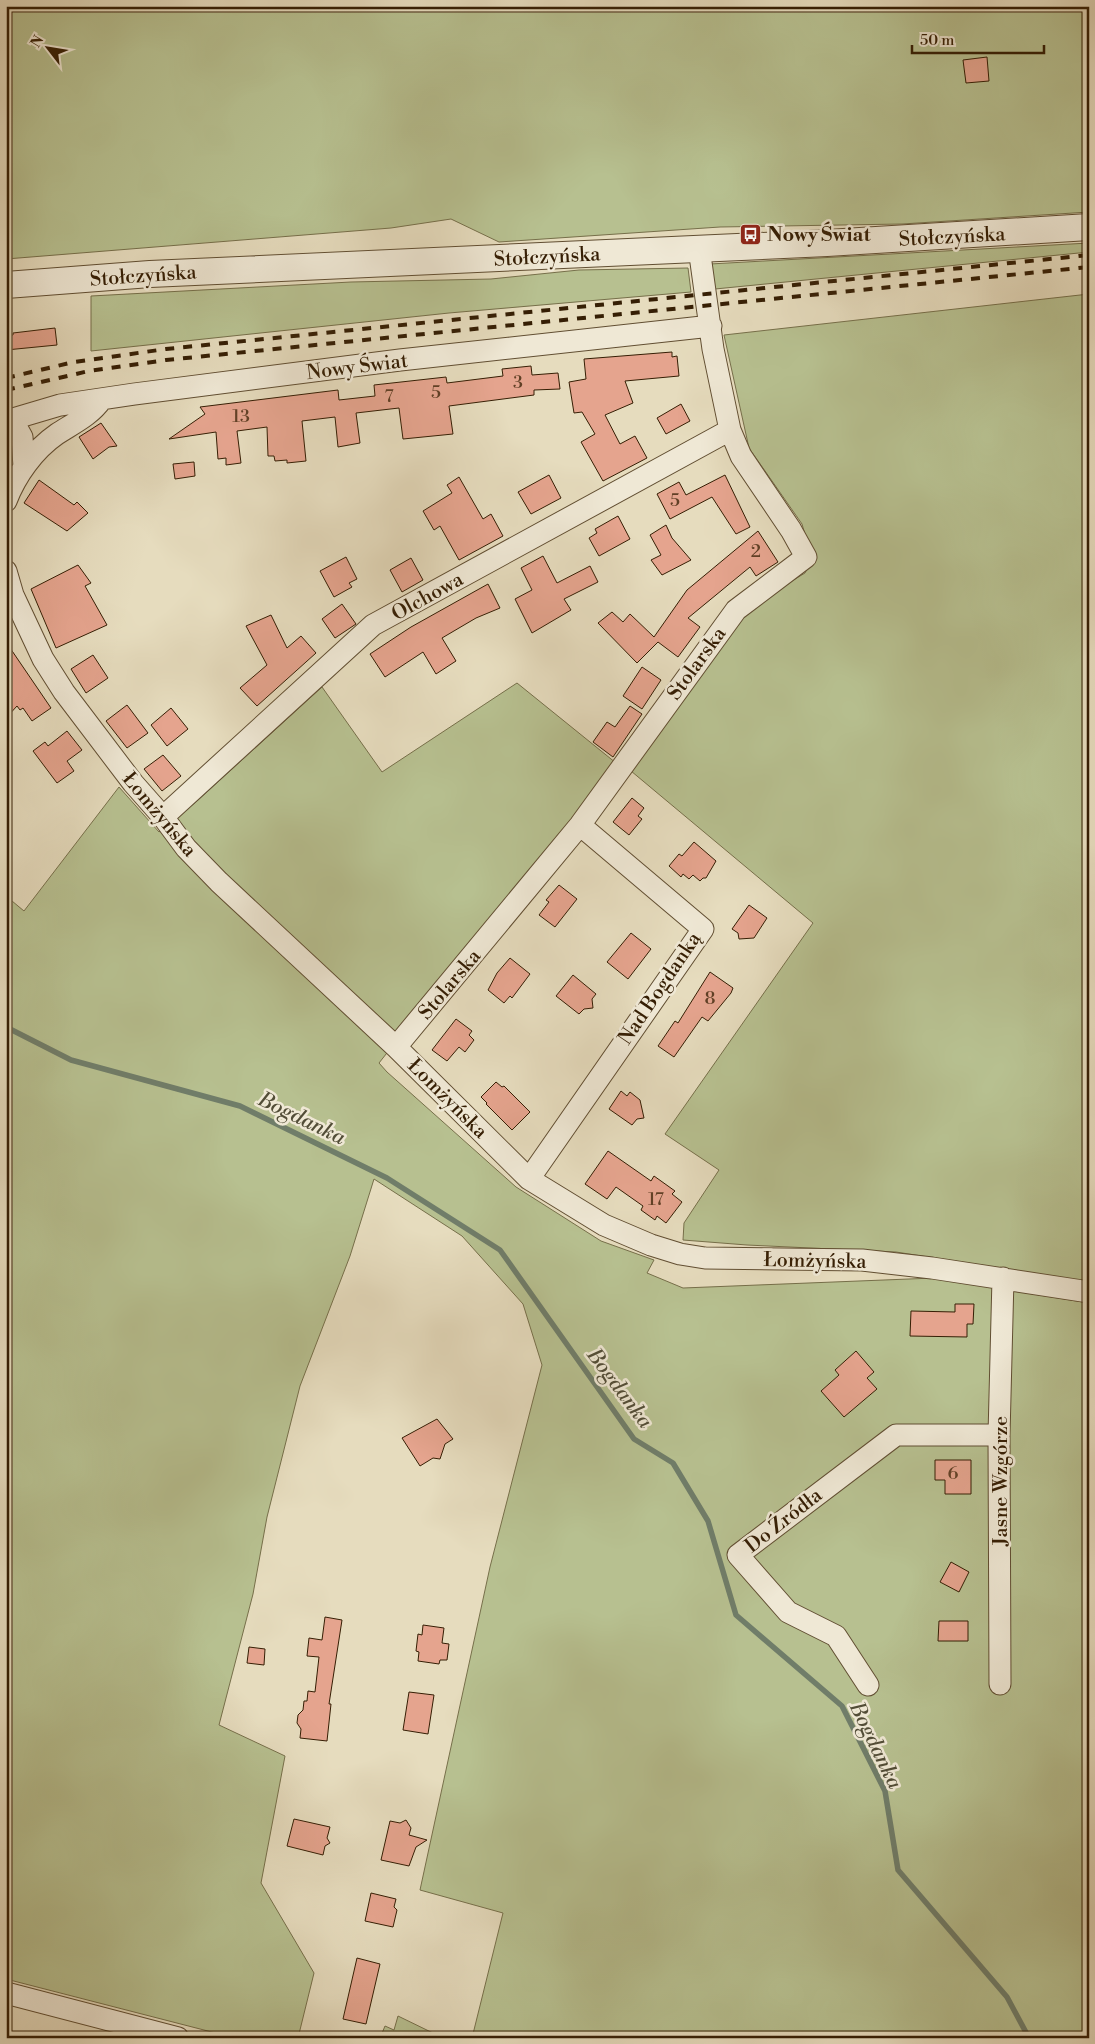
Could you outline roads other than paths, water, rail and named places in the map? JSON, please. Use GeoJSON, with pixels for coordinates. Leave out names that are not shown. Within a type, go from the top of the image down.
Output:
{"type":"FeatureCollection","features":[{"type":"Feature","properties":{"kind":"street","name":"Stołczyńska"},"geometry":{"type":"LineString","coordinates":[[6,285],[150,274],[1089,227]]}},
{"type":"Feature","properties":{"kind":"street","name":"Stolarska"},"geometry":{"type":"LineString","coordinates":[[396,1047],[580,825],[736,610],[806,557],[791,530],[742,456],[730,430],[710,326],[699,248]]}},
{"type":"Feature","properties":{"kind":"street","name":"Nowy Świat"},"geometry":{"type":"LineString","coordinates":[[9,420],[60,405],[102,399],[400,360],[710,326]]}},
{"type":"Feature","properties":{"kind":"street"},"geometry":{"type":"LineString","coordinates":[[6,501],[24,467],[55,435],[85,417],[102,399]]}},
{"type":"Feature","properties":{"kind":"street"},"geometry":{"type":"LineString","coordinates":[[9,420],[22,437],[24,467]]}},
{"type":"Feature","properties":{"kind":"street","name":"Olchowa"},"geometry":{"type":"LineString","coordinates":[[163,816],[373,626],[730,430]]}},
{"type":"Feature","properties":{"kind":"street","name":"Łomżyńska"},"geometry":{"type":"LineString","coordinates":[[6,571],[13,595],[48,667],[105,748],[163,816],[186,848],[219,882],[396,1047],[529,1179],[604,1225],[651,1245],[680,1254],[705,1258],[862,1260],[1003,1278],[1089,1292]]}},
{"type":"Feature","properties":{"kind":"street","name":"Nad Bogdanką"},"geometry":{"type":"LineString","coordinates":[[529,1179],[703,929],[580,825]]}},
{"type":"Feature","properties":{"kind":"street","name":"Jasne Wzgórze"},"geometry":{"type":"LineString","coordinates":[[1000,1684],[1000,1435],[1003,1278]]}},
{"type":"Feature","properties":{"kind":"street","name":"Do Źródła"},"geometry":{"type":"LineString","coordinates":[[868,1685],[836,1636],[788,1612],[738,1555],[896,1435],[1000,1435]]}},
{"type":"Feature","properties":{"kind":"street"},"geometry":{"type":"LineString","coordinates":[[6,1993],[178,2038]]}},
{"type":"Feature","properties":{"kind":"waterway","name":"Bogdanka"},"geometry":{"type":"LineString","coordinates":[[6,1027],[71,1060],[240,1106],[387,1178],[500,1250],[634,1439],[673,1463],[708,1521],[736,1615],[842,1706],[885,1791],[898,1870],[1007,1997],[1029,2038]]}},
{"type":"Feature","properties":{"kind":"railway"},"geometry":{"type":"LineString","coordinates":[[6,378],[74,362],[166,349],[1089,255]]}},
{"type":"Feature","properties":{"kind":"railway"},"geometry":{"type":"LineString","coordinates":[[6,390],[89,371],[166,360],[1089,267]]}},
{"type":"Feature","properties":{"kind":"place","name":"Nowy Świat"},"geometry":{"type":"Point","coordinates":[751,234]}}]}
